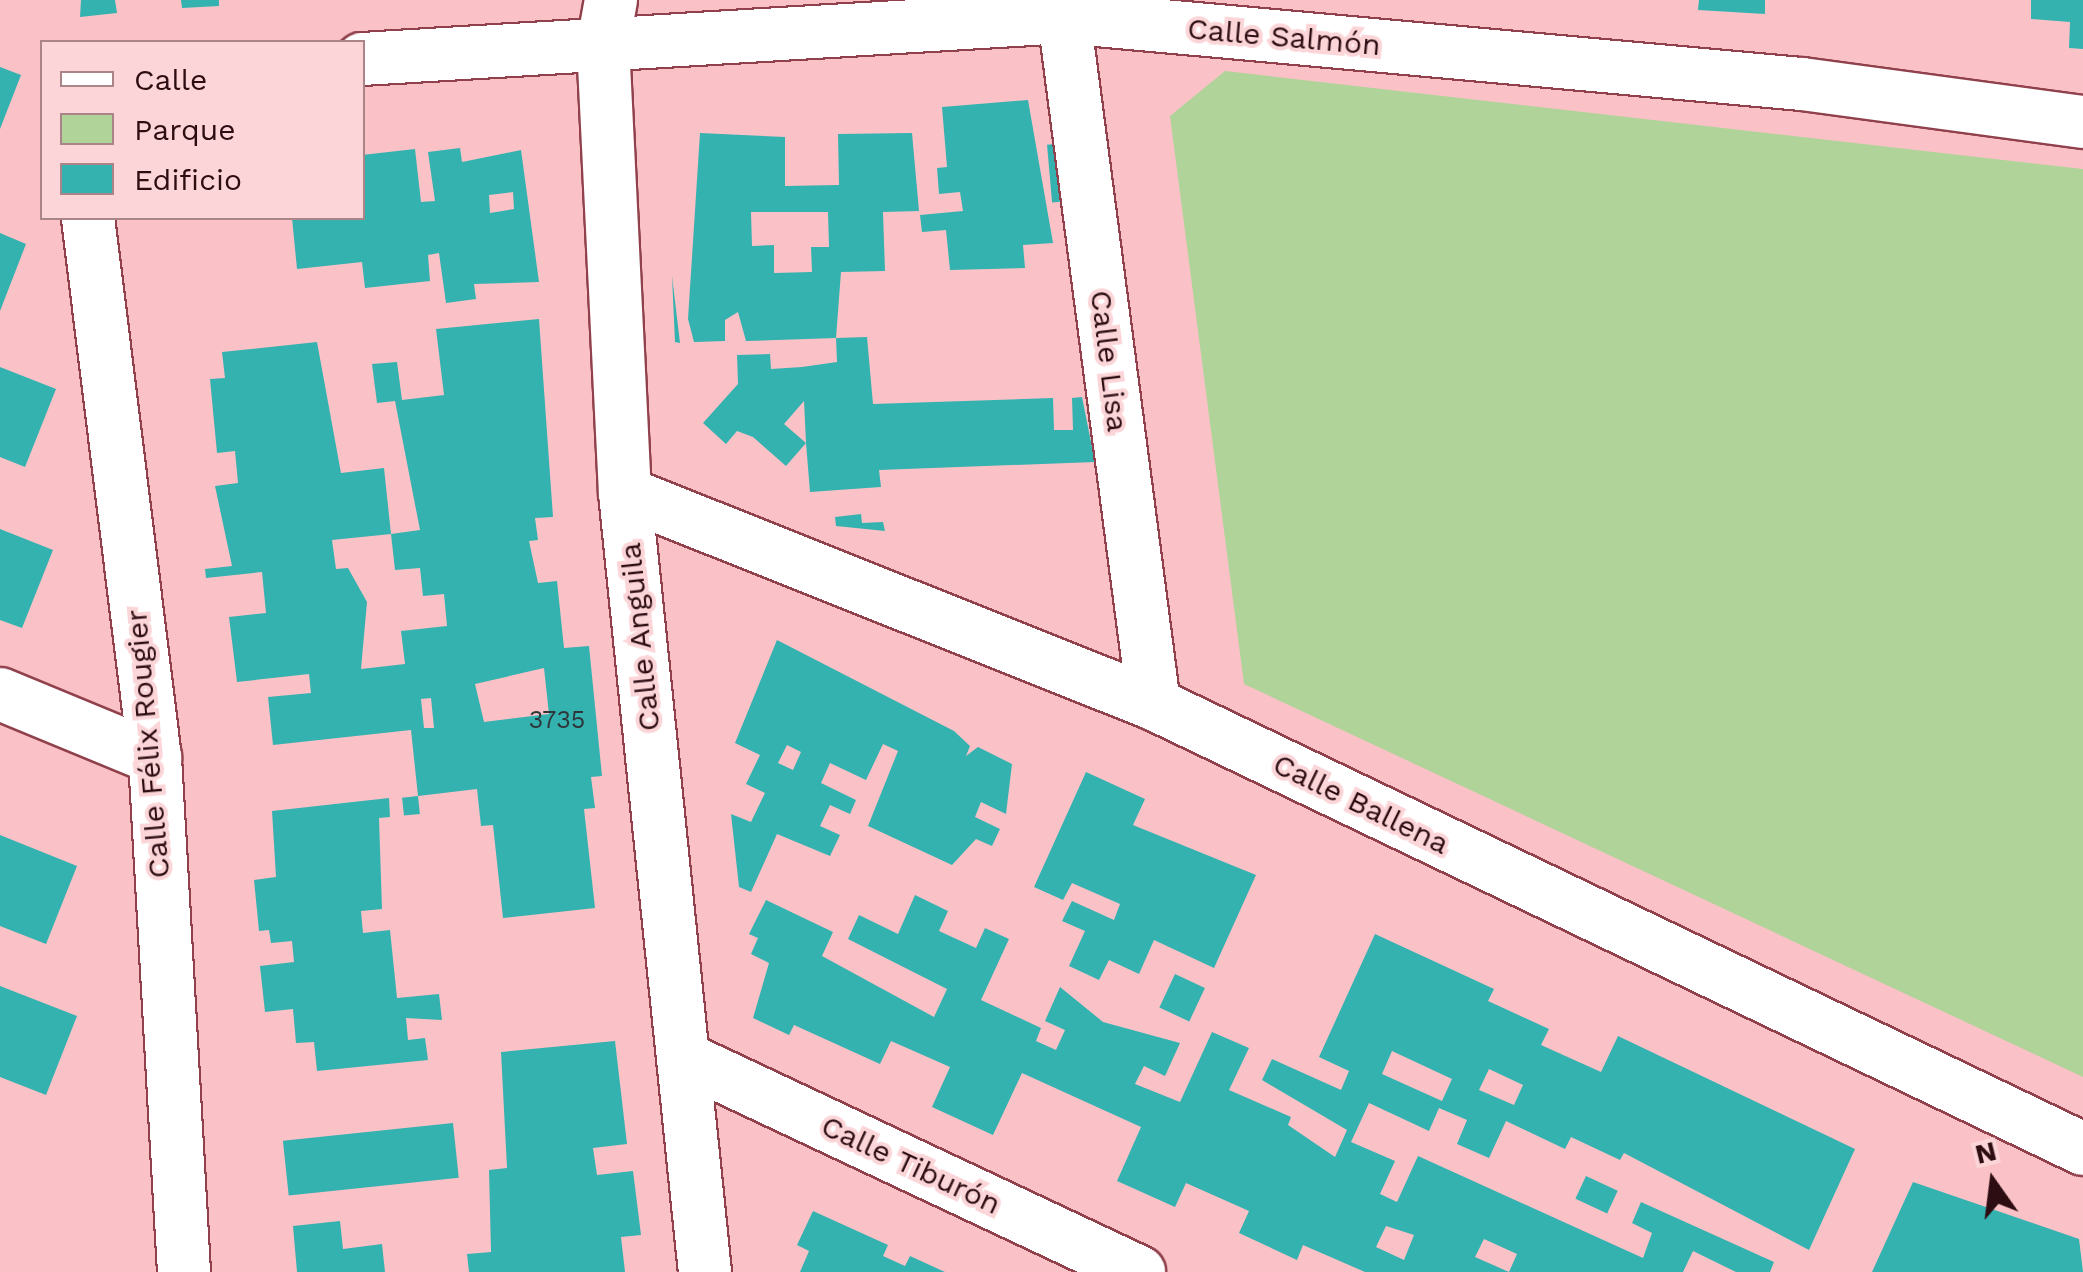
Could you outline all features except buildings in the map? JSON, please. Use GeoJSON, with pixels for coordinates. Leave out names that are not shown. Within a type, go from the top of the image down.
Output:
{"type":"FeatureCollection","features":[{"type":"Feature","properties":{"kind":"street","name":"Calle Salmón"},"geometry":{"type":"LineString","coordinates":[[365,59],[607,22],[1064,17],[1802,84],[2083,122]]}},
{"type":"Feature","properties":{"kind":"street","name":"Calle Lisa"},"geometry":{"type":"LineString","coordinates":[[1064,17],[1154,704]]}},
{"type":"Feature","properties":{"kind":"street","name":"Calle Anguila"},"geometry":{"type":"LineString","coordinates":[[607,22],[625,493],[705,1272]]}},
{"type":"Feature","properties":{"kind":"street","name":"Calle Félix Rougier"},"geometry":{"type":"LineString","coordinates":[[88,220],[155,758],[184,1272]]}},
{"type":"Feature","properties":{"kind":"street","name":"Calle Ballena"},"geometry":{"type":"LineString","coordinates":[[625,493],[1154,704],[2083,1148]]}},
{"type":"Feature","properties":{"kind":"street"},"geometry":{"type":"LineString","coordinates":[[0,694],[155,758]]}},
{"type":"Feature","properties":{"kind":"street","name":"Calle Tiburón"},"geometry":{"type":"LineString","coordinates":[[684,1058],[1139,1272]]}},
{"type":"Feature","properties":{"kind":"green space"},"geometry":{"type":"Polygon","coordinates":[[[1225,71],[2083,169],[2083,1077],[1244,684],[1170,116],[1225,71]]]}}]}
